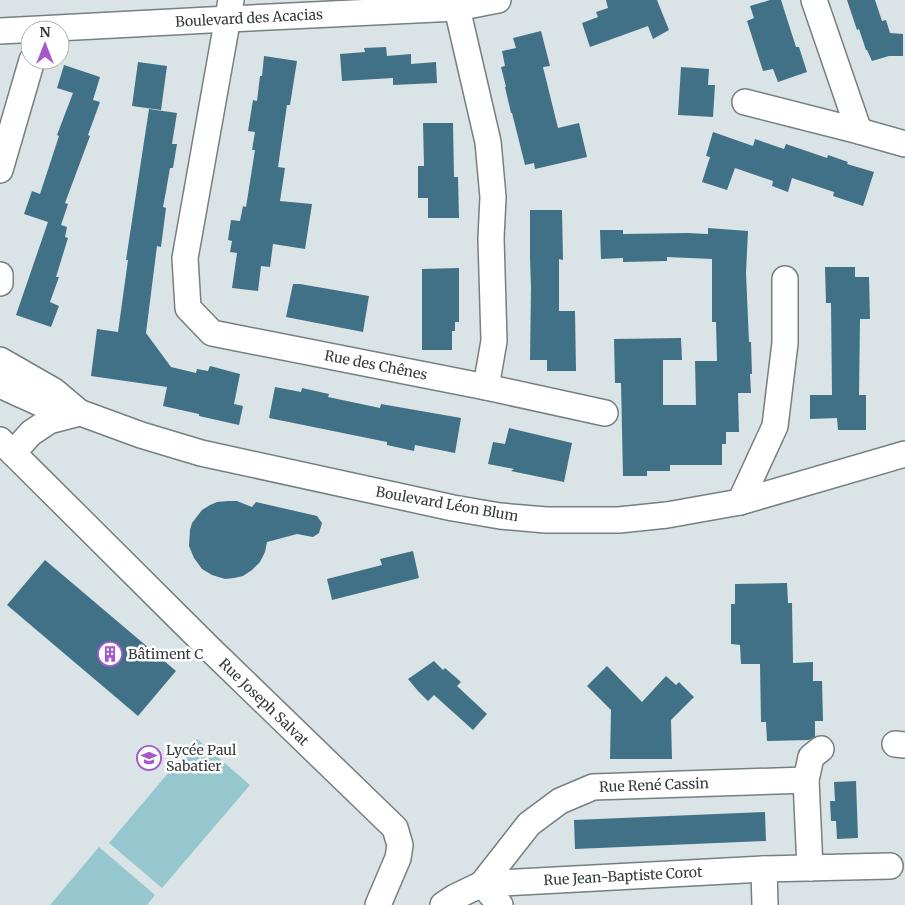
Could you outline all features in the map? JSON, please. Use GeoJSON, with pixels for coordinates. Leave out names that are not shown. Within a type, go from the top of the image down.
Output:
{"type":"FeatureCollection","features":[{"type":"Feature","properties":{"kind":"street","name":"Boulevard des Acacias"},"geometry":{"type":"LineString","coordinates":[[70,26],[230,9],[457,8],[498,0]]}},
{"type":"Feature","properties":{"kind":"street"},"geometry":{"type":"LineString","coordinates":[[814,0],[858,131]]}},
{"type":"Feature","properties":{"kind":"street"},"geometry":{"type":"LineString","coordinates":[[457,8],[488,142],[493,197],[491,238],[494,341],[486,386]]}},
{"type":"Feature","properties":{"kind":"street","name":"Rue des Chênes"},"geometry":{"type":"LineString","coordinates":[[230,9],[185,258],[188,308],[212,333],[486,386],[605,413]]}},
{"type":"Feature","properties":{"kind":"street","name":"Boulevard des Acacias"},"geometry":{"type":"LineString","coordinates":[[0,31],[20,30]]}},
{"type":"Feature","properties":{"kind":"street"},"geometry":{"type":"LineString","coordinates":[[0,170],[29,70]]}},
{"type":"Feature","properties":{"kind":"street"},"geometry":{"type":"LineString","coordinates":[[745,102],[905,144]]}},
{"type":"Feature","properties":{"kind":"street"},"geometry":{"type":"LineString","coordinates":[[0,275],[0,283]]}},
{"type":"Feature","properties":{"kind":"street"},"geometry":{"type":"LineString","coordinates":[[740,502],[775,426],[785,343],[785,279]]}},
{"type":"Feature","properties":{"kind":"street","name":"Boulevard Léon Blum"},"geometry":{"type":"LineString","coordinates":[[0,360],[54,391],[81,413]]}},
{"type":"Feature","properties":{"kind":"street","name":"Boulevard Léon Blum"},"geometry":{"type":"LineString","coordinates":[[0,385],[46,406],[81,413],[201,454],[452,508],[500,516],[546,520],[619,520],[667,515],[740,502],[905,454]]}},
{"type":"Feature","properties":{"kind":"street","name":"Rue Joseph Salvat"},"geometry":{"type":"LineString","coordinates":[[81,413],[49,420],[6,447],[215,655],[395,828],[400,846],[398,858],[378,905]]}},
{"type":"Feature","properties":{"kind":"street"},"geometry":{"type":"LineString","coordinates":[[810,868],[806,780],[811,757],[821,749]]}},
{"type":"Feature","properties":{"kind":"street","name":"Rue René Cassin"},"geometry":{"type":"LineString","coordinates":[[482,884],[529,824],[560,801],[593,787],[806,780]]}},
{"type":"Feature","properties":{"kind":"street","name":"Rue Jean-Baptiste Corot"},"geometry":{"type":"LineString","coordinates":[[482,884],[764,869],[890,866]]}},
{"type":"Feature","properties":{"kind":"street"},"geometry":{"type":"LineString","coordinates":[[764,869],[765,905]]}},
{"type":"Feature","properties":{"kind":"street"},"geometry":{"type":"LineString","coordinates":[[443,905],[482,884],[500,905]]}},
{"type":"Feature","properties":{"kind":"shaded area"},"geometry":{"type":"Polygon","coordinates":[[[197,739],[250,785],[162,888],[109,843],[197,739]]]}},
{"type":"Feature","properties":{"kind":"shaded area"},"geometry":{"type":"Polygon","coordinates":[[[99,847],[155,895],[147,905],[50,905],[99,847]]]}},
{"type":"Feature","properties":{"kind":"building"},"geometry":{"type":"Polygon","coordinates":[[[606,0],[657,0],[669,30],[653,39],[648,26],[590,47],[582,23],[598,17],[596,12],[608,8],[606,0]]]}},
{"type":"Feature","properties":{"kind":"building"},"geometry":{"type":"Polygon","coordinates":[[[770,0],[781,0],[796,47],[799,47],[807,72],[778,82],[773,69],[763,71],[747,21],[754,18],[750,6],[770,0]]]}},
{"type":"Feature","properties":{"kind":"building"},"geometry":{"type":"Polygon","coordinates":[[[847,0],[875,0],[882,21],[886,20],[890,33],[903,34],[903,56],[889,56],[872,61],[859,29],[857,30],[847,0]]]}},
{"type":"Feature","properties":{"kind":"building"},"geometry":{"type":"Polygon","coordinates":[[[541,31],[550,66],[543,67],[558,128],[579,123],[587,157],[535,169],[534,163],[525,165],[501,67],[505,66],[502,51],[516,48],[513,38],[541,31]]]}},
{"type":"Feature","properties":{"kind":"building"},"geometry":{"type":"Polygon","coordinates":[[[386,47],[387,56],[411,54],[411,64],[436,62],[437,83],[393,85],[393,78],[342,81],[340,54],[365,52],[364,48],[386,47]]]}},
{"type":"Feature","properties":{"kind":"building"},"geometry":{"type":"Polygon","coordinates":[[[264,56],[297,61],[290,105],[287,105],[278,167],[285,168],[280,201],[312,204],[305,249],[273,244],[270,267],[261,266],[258,291],[232,288],[237,253],[230,252],[232,241],[228,240],[231,220],[240,221],[243,206],[246,207],[255,150],[252,150],[255,132],[248,131],[253,100],[257,101],[264,56]]]}},
{"type":"Feature","properties":{"kind":"building"},"geometry":{"type":"Polygon","coordinates":[[[138,62],[167,66],[161,110],[132,106],[138,62]]]}},
{"type":"Feature","properties":{"kind":"building"},"geometry":{"type":"Polygon","coordinates":[[[70,67],[100,77],[93,100],[100,102],[88,135],[90,136],[65,203],[68,204],[61,225],[67,227],[65,237],[68,238],[56,277],[59,277],[50,302],[59,306],[51,327],[16,315],[48,222],[24,214],[32,191],[40,194],[59,136],[57,135],[73,93],[57,88],[62,70],[70,70],[70,67]]]}},
{"type":"Feature","properties":{"kind":"building"},"geometry":{"type":"Polygon","coordinates":[[[681,67],[709,69],[708,85],[715,85],[713,117],[678,115],[681,67]]]}},
{"type":"Feature","properties":{"kind":"building"},"geometry":{"type":"Polygon","coordinates":[[[149,109],[177,113],[172,144],[177,144],[173,168],[170,168],[163,207],[166,208],[161,247],[157,246],[146,333],[171,367],[196,373],[197,369],[208,371],[210,366],[240,374],[234,404],[243,406],[239,425],[163,406],[167,387],[91,376],[97,329],[118,332],[128,260],[126,260],[149,109]]]}},
{"type":"Feature","properties":{"kind":"building"},"geometry":{"type":"Polygon","coordinates":[[[423,123],[453,123],[454,177],[458,177],[459,218],[428,218],[428,198],[418,198],[418,166],[424,166],[423,123]]]}},
{"type":"Feature","properties":{"kind":"building"},"geometry":{"type":"Polygon","coordinates":[[[713,132],[753,146],[755,139],[784,149],[786,144],[827,158],[828,155],[848,162],[847,164],[874,172],[863,206],[833,196],[834,192],[792,178],[788,192],[772,186],[773,181],[735,168],[727,190],[702,182],[710,157],[706,156],[713,132]]]}},
{"type":"Feature","properties":{"kind":"building"},"geometry":{"type":"Polygon","coordinates":[[[530,210],[562,210],[563,260],[559,259],[559,311],[575,311],[576,371],[547,371],[547,360],[530,360],[530,210]]]}},
{"type":"Feature","properties":{"kind":"building"},"geometry":{"type":"Polygon","coordinates":[[[708,228],[748,231],[746,273],[752,374],[750,374],[751,393],[738,393],[739,432],[726,432],[726,444],[722,444],[722,465],[670,465],[670,471],[647,471],[647,476],[623,476],[621,383],[615,383],[614,339],[681,338],[682,360],[663,360],[663,405],[696,405],[695,361],[717,361],[716,322],[712,322],[712,259],[667,257],[667,261],[623,262],[623,258],[601,259],[600,230],[623,230],[623,234],[708,234],[708,228]]]}},
{"type":"Feature","properties":{"kind":"building"},"geometry":{"type":"Polygon","coordinates":[[[825,267],[855,267],[855,277],[869,277],[870,319],[860,319],[859,395],[866,395],[866,430],[838,430],[837,418],[810,419],[810,395],[832,395],[831,303],[826,303],[825,267]]]}},
{"type":"Feature","properties":{"kind":"building"},"geometry":{"type":"Polygon","coordinates":[[[459,268],[459,322],[455,322],[455,331],[452,331],[452,350],[422,350],[422,269],[459,268]]]}},
{"type":"Feature","properties":{"kind":"building"},"geometry":{"type":"Polygon","coordinates":[[[293,284],[369,296],[363,332],[286,317],[293,284]]]}},
{"type":"Feature","properties":{"kind":"building"},"geometry":{"type":"Polygon","coordinates":[[[275,387],[301,392],[302,388],[329,394],[328,397],[380,408],[381,404],[461,418],[455,453],[415,445],[414,451],[387,445],[387,442],[269,418],[275,387]]]}},
{"type":"Feature","properties":{"kind":"building"},"geometry":{"type":"Polygon","coordinates":[[[509,428],[572,443],[564,482],[511,471],[514,469],[488,464],[493,442],[505,444],[509,428]]]}},
{"type":"Feature","properties":{"kind":"building"},"geometry":{"type":"Polygon","coordinates":[[[237,501],[252,507],[256,502],[317,516],[322,523],[319,533],[313,537],[297,534],[267,542],[260,562],[252,570],[243,576],[225,579],[212,575],[202,569],[194,558],[189,546],[192,523],[202,510],[217,502],[237,501]]]}},
{"type":"Feature","properties":{"kind":"building"},"geometry":{"type":"Polygon","coordinates":[[[413,551],[419,578],[332,600],[327,579],[382,565],[380,559],[413,551]]]}},
{"type":"Feature","properties":{"kind":"building","name":"Bâtiment C"},"geometry":{"type":"Polygon","coordinates":[[[45,560],[176,671],[138,716],[7,605],[45,560]]]}},
{"type":"Feature","properties":{"kind":"building"},"geometry":{"type":"Polygon","coordinates":[[[787,583],[788,603],[792,603],[793,663],[813,662],[813,681],[822,681],[823,721],[815,721],[815,737],[809,740],[767,741],[766,722],[761,722],[760,664],[741,664],[740,645],[731,644],[731,604],[735,604],[735,584],[787,583]]]}},
{"type":"Feature","properties":{"kind":"building"},"geometry":{"type":"Polygon","coordinates":[[[434,661],[443,670],[445,668],[461,682],[457,686],[487,714],[473,730],[434,695],[428,701],[408,679],[434,661]]]}},
{"type":"Feature","properties":{"kind":"building"},"geometry":{"type":"Polygon","coordinates":[[[607,666],[642,702],[666,676],[676,685],[679,682],[694,697],[671,720],[672,759],[610,759],[611,710],[587,686],[607,666]]]}},
{"type":"Feature","properties":{"kind":"building"},"geometry":{"type":"Polygon","coordinates":[[[856,781],[858,838],[837,839],[836,821],[831,821],[830,801],[835,801],[834,782],[856,781]]]}},
{"type":"Feature","properties":{"kind":"building"},"geometry":{"type":"Polygon","coordinates":[[[765,812],[766,841],[575,849],[574,820],[765,812]]]}},
{"type":"Feature","properties":{"kind":"place","name":"Bâtiment C"},"geometry":{"type":"Point","coordinates":[110,654]}},
{"type":"Feature","properties":{"kind":"place","name":"Lycée Paul Sabatier"},"geometry":{"type":"Point","coordinates":[149,758]}}]}
